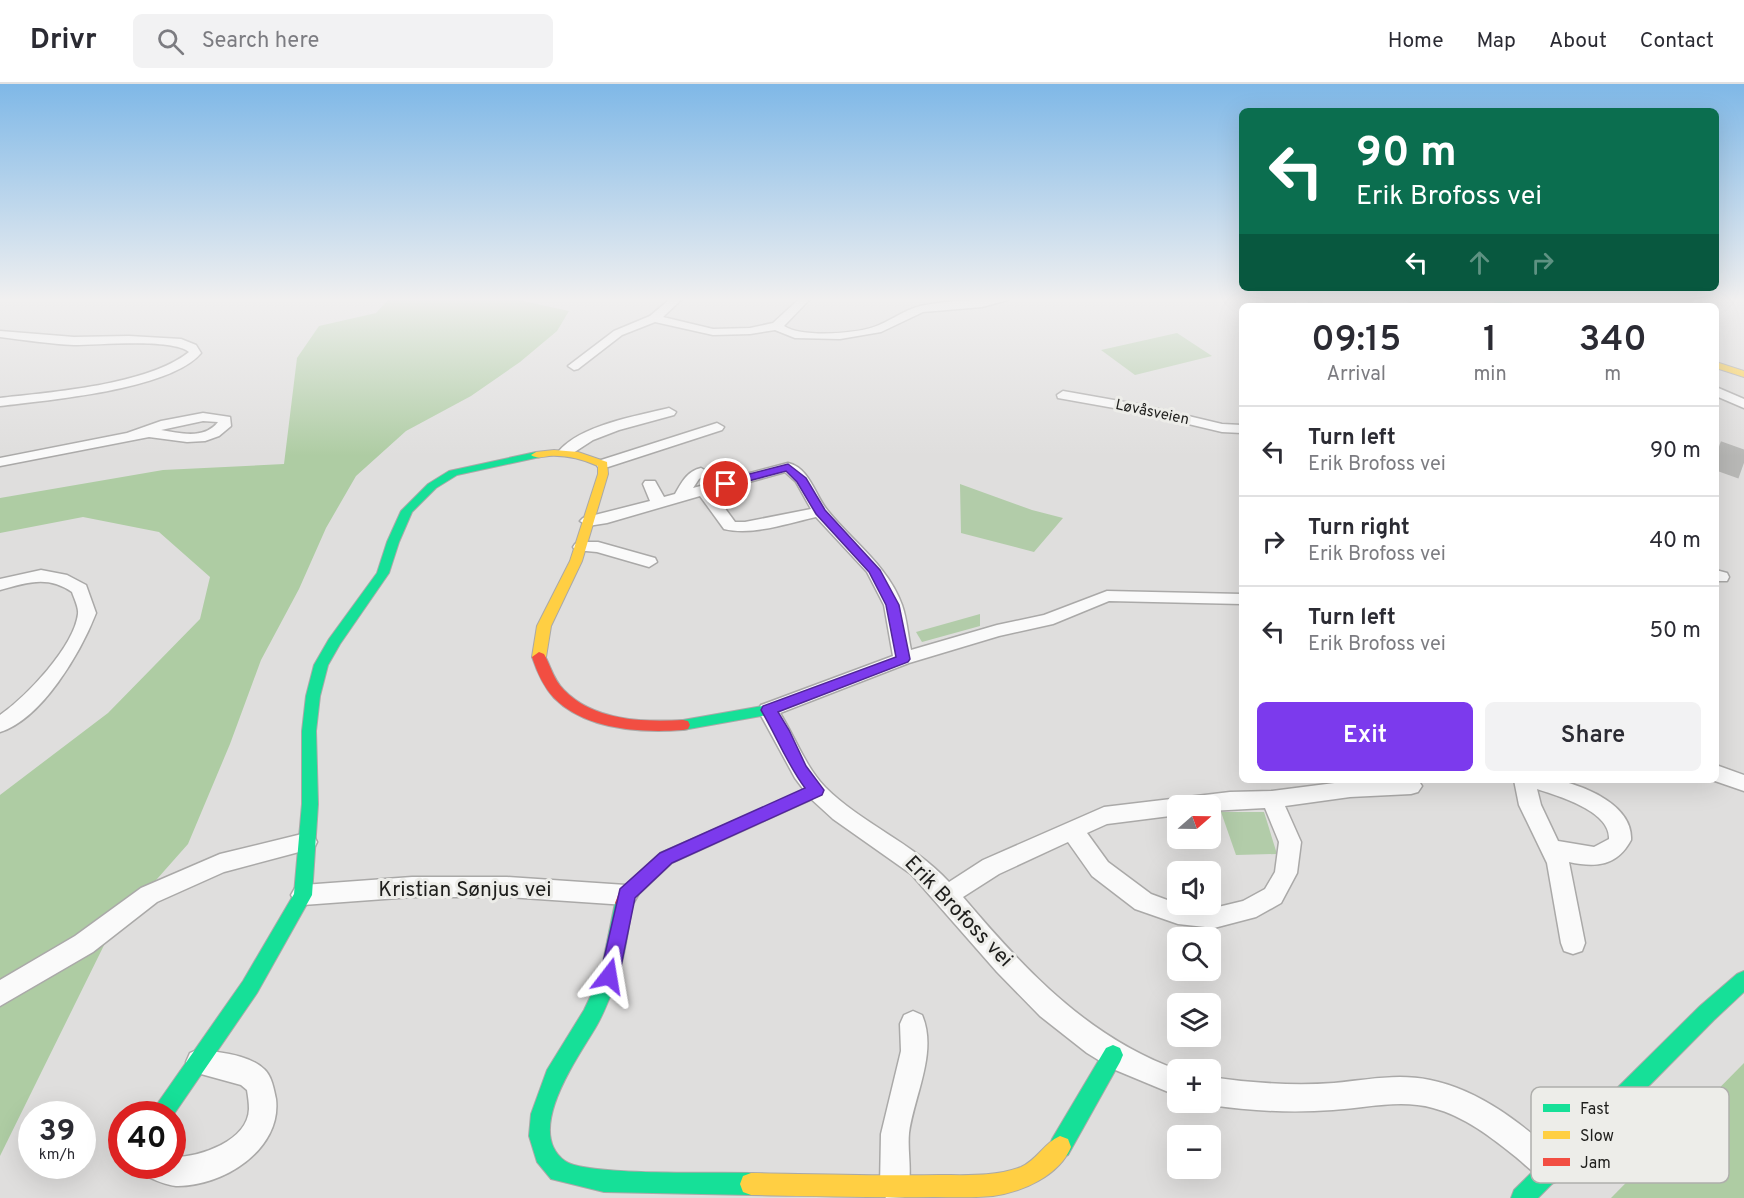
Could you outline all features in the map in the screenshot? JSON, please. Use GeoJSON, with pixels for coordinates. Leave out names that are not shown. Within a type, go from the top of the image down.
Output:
{"type":"FeatureCollection","features":[{"type":"Feature","properties":{"kind":"street"},"geometry":{"type":"LineString","coordinates":[[0,402],[54,395],[127,381],[170,369],[191,359],[194,352]]}},
{"type":"Feature","properties":{"kind":"street"},"geometry":{"type":"LineString","coordinates":[[574,366],[593,352]]}},
{"type":"Feature","properties":{"kind":"street"},"geometry":{"type":"LineString","coordinates":[[1719,366],[1744,374]]}},
{"type":"Feature","properties":{"kind":"street"},"geometry":{"type":"LineString","coordinates":[[1719,392],[1744,404]]}},
{"type":"Feature","properties":{"kind":"street","name":"Løvåsveien"},"geometry":{"type":"LineString","coordinates":[[1063,395],[1142,409],[1221,428],[1239,429]]}},
{"type":"Feature","properties":{"kind":"street"},"geometry":{"type":"LineString","coordinates":[[565,452],[577,442],[598,433],[669,412]]}},
{"type":"Feature","properties":{"kind":"street"},"geometry":{"type":"LineString","coordinates":[[0,462],[133,435],[166,424],[204,417],[225,420],[224,426],[220,429],[197,437],[180,439],[164,433],[133,435]]}},
{"type":"Feature","properties":{"kind":"street"},"geometry":{"type":"LineString","coordinates":[[170,1101],[250,987],[303,895],[310,804],[309,731],[313,696],[321,665],[334,642],[383,573],[407,511],[432,486],[453,473],[528,455],[565,452],[589,456],[603,464],[717,427]]}},
{"type":"Feature","properties":{"kind":"street"},"geometry":{"type":"LineString","coordinates":[[603,464],[603,474],[576,563],[546,624],[539,650],[541,664],[556,691],[591,714],[638,727],[684,726],[768,710],[903,659],[1072,612],[1107,596],[1239,599]]}},
{"type":"Feature","properties":{"kind":"street"},"geometry":{"type":"LineString","coordinates":[[588,521],[607,518],[788,467],[802,480],[820,512],[874,570],[893,605],[903,659]]}},
{"type":"Feature","properties":{"kind":"street"},"geometry":{"type":"LineString","coordinates":[[681,496],[694,476],[701,472]]}},
{"type":"Feature","properties":{"kind":"street"},"geometry":{"type":"LineString","coordinates":[[650,484],[659,503]]}},
{"type":"Feature","properties":{"kind":"street"},"geometry":{"type":"LineString","coordinates":[[704,490],[730,526],[745,527],[820,512]]}},
{"type":"Feature","properties":{"kind":"street"},"geometry":{"type":"LineString","coordinates":[[580,547],[598,547],[649,562]]}},
{"type":"Feature","properties":{"kind":"street"},"geometry":{"type":"LineString","coordinates":[[0,585],[33,576],[56,575],[80,588],[87,613],[72,650],[55,674],[36,695],[0,725]]}},
{"type":"Feature","properties":{"kind":"street","name":"Erik Brofoss vei"},"geometry":{"type":"LineString","coordinates":[[768,710],[782,730],[800,770],[831,805],[884,840],[919,867],[947,895],[986,942],[1045,1003],[1081,1034],[1113,1055],[1155,1077],[1167,1080]]}},
{"type":"Feature","properties":{"kind":"street"},"geometry":{"type":"LineString","coordinates":[[1719,774],[1744,783]]}},
{"type":"Feature","properties":{"kind":"street"},"geometry":{"type":"LineString","coordinates":[[1525,783],[1530,805],[1553,849],[1573,943]]}},
{"type":"Feature","properties":{"kind":"street"},"geometry":{"type":"LineString","coordinates":[[1542,783],[1599,806],[1618,824],[1621,834],[1619,844],[1608,853],[1592,856],[1553,849]]}},
{"type":"Feature","properties":{"kind":"street"},"geometry":{"type":"LineString","coordinates":[[947,895],[991,867],[1104,816],[1230,800],[1272,799],[1350,789],[1411,786]]}},
{"type":"Feature","properties":{"kind":"street"},"geometry":{"type":"LineString","coordinates":[[816,790],[666,858],[627,895],[609,976],[591,1017],[554,1077],[541,1114],[540,1136],[545,1154],[559,1171],[604,1181],[895,1187],[994,1185],[1026,1176],[1042,1166],[1060,1148],[1113,1055]]}},
{"type":"Feature","properties":{"kind":"street"},"geometry":{"type":"LineString","coordinates":[[1072,830],[1100,869],[1143,902],[1178,914],[1214,918],[1248,910],[1273,896],[1286,873],[1290,842],[1272,799]]}},
{"type":"Feature","properties":{"kind":"street"},"geometry":{"type":"LineString","coordinates":[[0,994],[84,944],[149,895],[220,864],[306,842]]}},
{"type":"Feature","properties":{"kind":"street","name":"Kristian Sønjus vei"},"geometry":{"type":"LineString","coordinates":[[303,895],[412,887],[507,887],[627,895]]}},
{"type":"Feature","properties":{"kind":"street"},"geometry":{"type":"LineString","coordinates":[[1633,1087],[1707,1013],[1744,980]]}},
{"type":"Feature","properties":{"kind":"street"},"geometry":{"type":"LineString","coordinates":[[895,1187],[896,1134],[914,1051],[914,1023]]}},
{"type":"Feature","properties":{"kind":"street"},"geometry":{"type":"LineString","coordinates":[[186,1173],[209,1168],[235,1153],[256,1130],[262,1116],[263,1098],[257,1081],[245,1073],[199,1062]]}},
{"type":"Feature","properties":{"kind":"street"},"geometry":{"type":"LineString","coordinates":[[1221,1093],[1252,1098],[1320,1097],[1394,1091],[1434,1095],[1476,1113],[1509,1133],[1531,1151]]}},
{"type":"Feature","properties":{"kind":"street"},"geometry":{"type":"LineString","coordinates":[[1522,1198],[1538,1183]]}},
{"type":"Feature","properties":{"kind":"green space"},"geometry":{"type":"Polygon","coordinates":[[[301,352],[532,352],[471,396],[406,431],[356,476],[326,528],[299,589],[261,660],[230,744],[188,844],[111,931],[27,1101],[18,1101],[18,1120],[0,1156],[0,795],[108,713],[200,619],[210,577],[159,532],[83,517],[0,533],[0,498],[163,470],[284,464],[297,358],[301,352]]]}},
{"type":"Feature","properties":{"kind":"green space"},"geometry":{"type":"Polygon","coordinates":[[[1104,352],[1206,352],[1212,356],[1135,375],[1104,352]]]}},
{"type":"Feature","properties":{"kind":"green space"},"geometry":{"type":"Polygon","coordinates":[[[960,484],[1032,510],[1063,518],[1034,552],[961,533],[960,484]]]}},
{"type":"Feature","properties":{"kind":"green space"},"geometry":{"type":"Polygon","coordinates":[[[980,614],[980,626],[922,642],[916,632],[980,614]]]}},
{"type":"Feature","properties":{"kind":"green space"},"geometry":{"type":"Polygon","coordinates":[[[1221,812],[1264,812],[1277,854],[1236,855],[1221,812]]]}},
{"type":"Feature","properties":{"kind":"green space"},"geometry":{"type":"Polygon","coordinates":[[[1744,1063],[1744,1198],[1611,1198],[1626,1183],[1729,1183],[1729,1087],[1720,1087],[1744,1063]]]}},
{"type":"Feature","properties":{"kind":"tunnel"},"geometry":{"type":"LineString","coordinates":[[1719,456],[1744,465]]}},
{"type":"Feature","properties":{"kind":"traffic: fast"},"geometry":{"type":"LineString","coordinates":[[171,1101],[250,987],[303,895],[310,804],[309,731],[313,696],[321,665],[334,642],[383,573],[393,542],[407,511],[432,486],[453,473],[536,455]]}},
{"type":"Feature","properties":{"kind":"traffic: fast"},"geometry":{"type":"LineString","coordinates":[[683,725],[768,710]]}},
{"type":"Feature","properties":{"kind":"traffic: fast"},"geometry":{"type":"LineString","coordinates":[[624,903],[609,976],[591,1017],[554,1077],[541,1114],[540,1136],[545,1154],[559,1171],[604,1181],[751,1184]]}},
{"type":"Feature","properties":{"kind":"traffic: fast"},"geometry":{"type":"LineString","coordinates":[[1633,1087],[1707,1013],[1744,980]]}},
{"type":"Feature","properties":{"kind":"traffic: fast"},"geometry":{"type":"LineString","coordinates":[[1060,1147],[1113,1055]]}},
{"type":"Feature","properties":{"kind":"traffic: fast"},"geometry":{"type":"LineString","coordinates":[[1522,1198],[1537,1183]]}},
{"type":"Feature","properties":{"kind":"traffic: slow"},"geometry":{"type":"LineString","coordinates":[[1719,366],[1744,374]]}},
{"type":"Feature","properties":{"kind":"traffic: slow"},"geometry":{"type":"LineString","coordinates":[[536,455],[570,454],[603,464],[603,474],[576,561],[544,626],[539,657]]}},
{"type":"Feature","properties":{"kind":"traffic: slow"},"geometry":{"type":"LineString","coordinates":[[751,1184],[895,1187],[994,1185],[1026,1176],[1042,1166],[1060,1147]]}},
{"type":"Feature","properties":{"kind":"traffic: jam"},"geometry":{"type":"LineString","coordinates":[[539,657],[546,678],[559,694],[576,707],[618,722],[640,725],[683,725]]}},
{"type":"Feature","properties":{"kind":"traffic: jam"},"geometry":{"type":"LineString","coordinates":[[624,903],[626,895],[666,858],[816,791]]}},
{"type":"Feature","properties":{"kind":"route"},"geometry":{"type":"LineString","coordinates":[[609,976],[618,944],[627,895],[653,873],[666,858],[816,790],[800,770],[782,730],[768,710],[903,659],[893,605],[874,570],[820,512],[802,480],[788,467],[726,484]]}}]}
